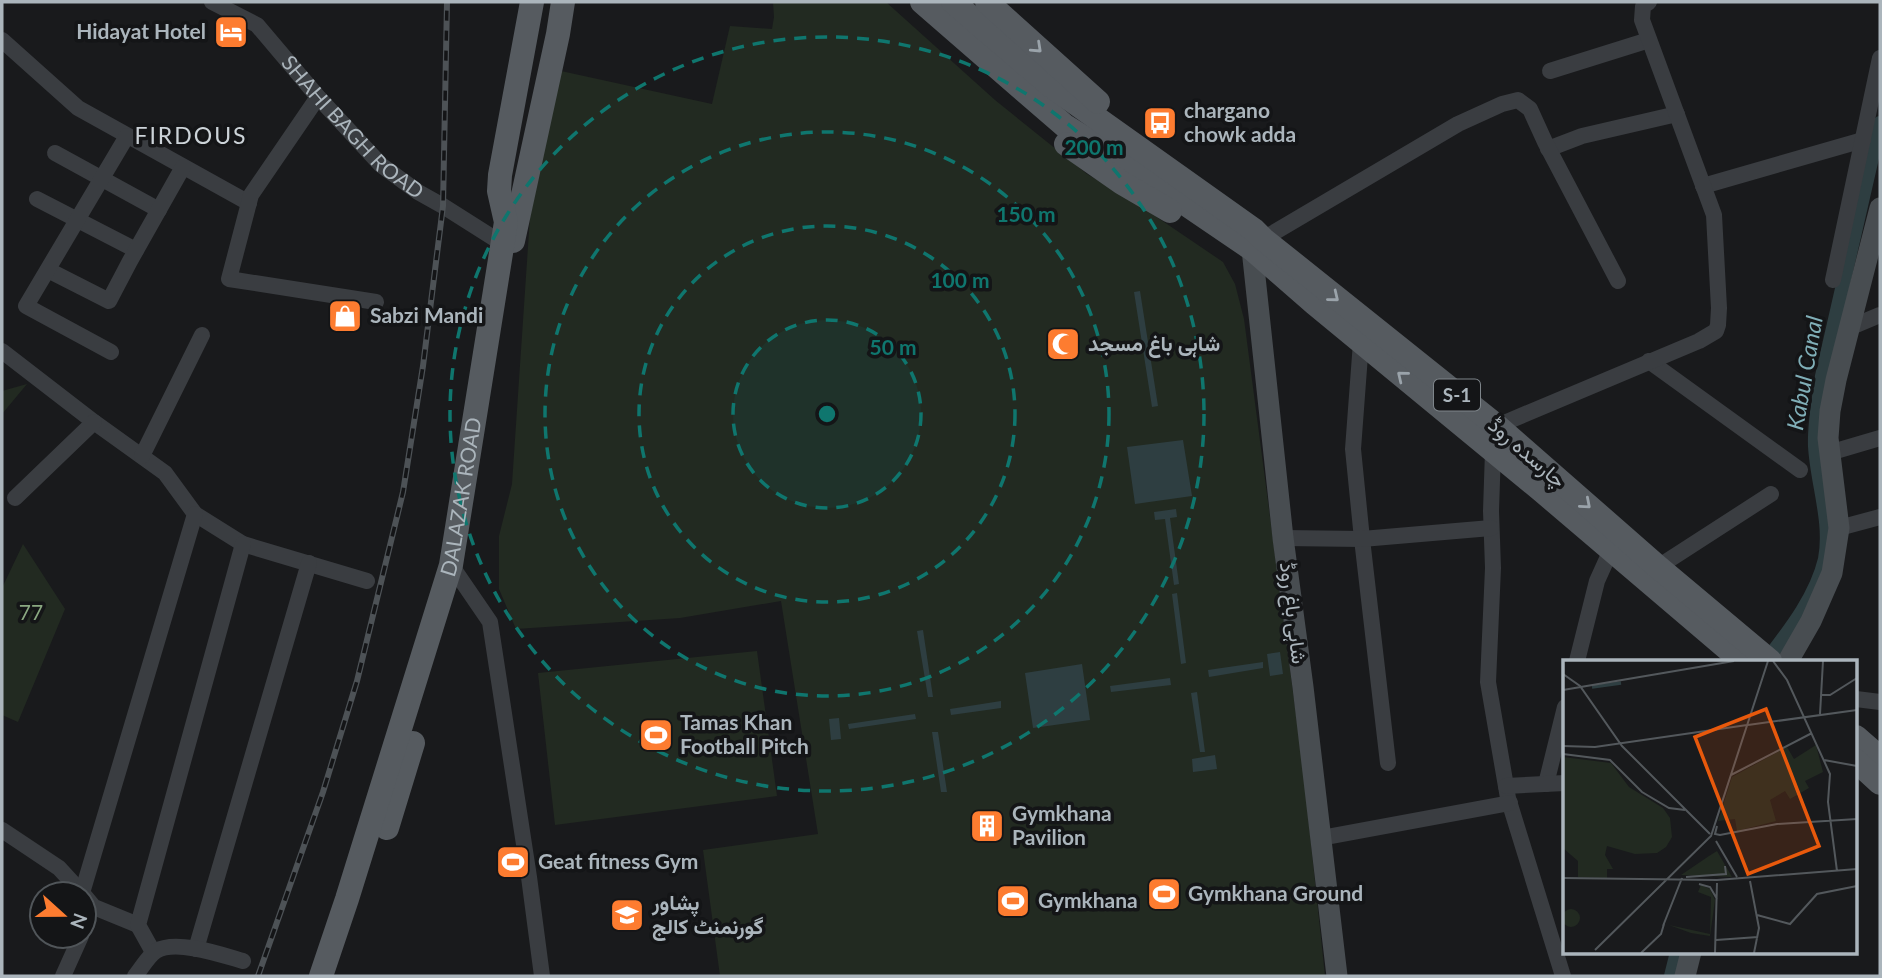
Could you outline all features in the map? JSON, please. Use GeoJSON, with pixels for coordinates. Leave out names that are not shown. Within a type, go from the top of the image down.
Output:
{"type":"FeatureCollection","features":[{"type":"Feature","properties":{"kind":"main road","name":"DALAZAK ROAD"},"geometry":{"type":"LineString","coordinates":[[338,976],[401,784],[455,570],[505,233],[499,191],[500,175],[532,2]]}},
{"type":"Feature","properties":{"kind":"main road"},"geometry":{"type":"LineString","coordinates":[[505,233],[546,2]]}},
{"type":"Feature","properties":{"kind":"main road","name":"DALAZAK ROAD"},"geometry":{"type":"LineString","coordinates":[[321,976],[471,519],[494,341],[563,2]]}},
{"type":"Feature","properties":{"kind":"main road"},"geometry":{"type":"LineString","coordinates":[[906,2],[1019,106],[1086,159],[1179,216],[1215,214]]}},
{"type":"Feature","properties":{"kind":"main road"},"geometry":{"type":"LineString","coordinates":[[922,2],[1065,126],[1138,160]]}},
{"type":"Feature","properties":{"kind":"main road"},"geometry":{"type":"LineString","coordinates":[[953,2],[1138,160]]}},
{"type":"Feature","properties":{"kind":"main road"},"geometry":{"type":"LineString","coordinates":[[987,2],[1084,91],[1182,168],[1215,214]]}},
{"type":"Feature","properties":{"kind":"main road","name":"چارسدہ روڈ"},"geometry":{"type":"LineString","coordinates":[[1138,160],[1256,240],[1495,438],[1658,567],[1757,658]]}},
{"type":"Feature","properties":{"kind":"main road","name":"چارسدہ روڈ"},"geometry":{"type":"LineString","coordinates":[[1256,240],[1361,342],[1495,438],[1611,550],[1757,658]]}},
{"type":"Feature","properties":{"kind":"main road"},"geometry":{"type":"LineString","coordinates":[[1857,738],[1880,758]]}},
{"type":"Feature","properties":{"kind":"main road"},"geometry":{"type":"LineString","coordinates":[[1857,762],[1880,783]]}},
{"type":"Feature","properties":{"kind":"street","name":"SHAHI BAGH ROAD"},"geometry":{"type":"LineString","coordinates":[[212,2],[257,25],[381,165],[418,192],[443,206],[505,233]]}},
{"type":"Feature","properties":{"kind":"street"},"geometry":{"type":"LineString","coordinates":[[1563,976],[1510,803],[1489,682],[1495,438],[1649,361],[1699,341],[1716,331],[1719,309],[1714,215],[1649,40],[1641,12],[1643,6],[1649,2]]}},
{"type":"Feature","properties":{"kind":"street"},"geometry":{"type":"LineString","coordinates":[[2,40],[78,108],[249,203]]}},
{"type":"Feature","properties":{"kind":"street"},"geometry":{"type":"LineString","coordinates":[[1550,71],[1649,40]]}},
{"type":"Feature","properties":{"kind":"street"},"geometry":{"type":"LineString","coordinates":[[1833,280],[1880,58]]}},
{"type":"Feature","properties":{"kind":"street"},"geometry":{"type":"LineString","coordinates":[[318,97],[251,195],[229,279],[376,302]]}},
{"type":"Feature","properties":{"kind":"street"},"geometry":{"type":"LineString","coordinates":[[1256,240],[1458,124],[1502,104],[1518,100],[1530,109],[1548,149],[1618,281]]}},
{"type":"Feature","properties":{"kind":"street"},"geometry":{"type":"LineString","coordinates":[[1548,149],[1582,136],[1677,114]]}},
{"type":"Feature","properties":{"kind":"street"},"geometry":{"type":"LineString","coordinates":[[111,352],[26,306],[127,136]]}},
{"type":"Feature","properties":{"kind":"street"},"geometry":{"type":"LineString","coordinates":[[1703,186],[1863,140]]}},
{"type":"Feature","properties":{"kind":"street"},"geometry":{"type":"LineString","coordinates":[[55,153],[159,210]]}},
{"type":"Feature","properties":{"kind":"street"},"geometry":{"type":"LineString","coordinates":[[48,270],[109,301],[183,167]]}},
{"type":"Feature","properties":{"kind":"street"},"geometry":{"type":"LineString","coordinates":[[37,200],[136,250]]}},
{"type":"Feature","properties":{"kind":"street"},"geometry":{"type":"LineString","coordinates":[[1789,660],[1811,621],[1832,573],[1839,528],[1829,453],[1830,411],[1880,208]]}},
{"type":"Feature","properties":{"kind":"street","name":"شاہی باغ روڈ"},"geometry":{"type":"LineString","coordinates":[[1256,240],[1283,538],[1337,976]]}},
{"type":"Feature","properties":{"kind":"street"},"geometry":{"type":"LineString","coordinates":[[1851,327],[1880,315]]}},
{"type":"Feature","properties":{"kind":"street"},"geometry":{"type":"LineString","coordinates":[[142,456],[202,335]]}},
{"type":"Feature","properties":{"kind":"street"},"geometry":{"type":"LineString","coordinates":[[1361,342],[1353,449],[1388,763]]}},
{"type":"Feature","properties":{"kind":"street"},"geometry":{"type":"LineString","coordinates":[[2,351],[165,473],[195,514],[243,544],[367,581]]}},
{"type":"Feature","properties":{"kind":"street"},"geometry":{"type":"LineString","coordinates":[[1649,361],[1800,470]]}},
{"type":"Feature","properties":{"kind":"street"},"geometry":{"type":"LineString","coordinates":[[15,498],[94,422]]}},
{"type":"Feature","properties":{"kind":"street"},"geometry":{"type":"LineString","coordinates":[[1829,453],[1880,438]]}},
{"type":"Feature","properties":{"kind":"street"},"geometry":{"type":"LineString","coordinates":[[1658,567],[1771,494]]}},
{"type":"Feature","properties":{"kind":"street"},"geometry":{"type":"LineString","coordinates":[[91,880],[195,514]]}},
{"type":"Feature","properties":{"kind":"street"},"geometry":{"type":"LineString","coordinates":[[1839,528],[1880,517]]}},
{"type":"Feature","properties":{"kind":"street"},"geometry":{"type":"LineString","coordinates":[[1283,538],[1362,539],[1492,528]]}},
{"type":"Feature","properties":{"kind":"street"},"geometry":{"type":"LineString","coordinates":[[138,925],[243,544]]}},
{"type":"Feature","properties":{"kind":"street"},"geometry":{"type":"LineString","coordinates":[[1577,660],[1597,581],[1611,550]]}},
{"type":"Feature","properties":{"kind":"street"},"geometry":{"type":"LineString","coordinates":[[196,949],[309,564]]}},
{"type":"Feature","properties":{"kind":"street"},"geometry":{"type":"LineString","coordinates":[[455,570],[490,621],[542,976]]}},
{"type":"Feature","properties":{"kind":"street"},"geometry":{"type":"LineString","coordinates":[[1857,699],[1880,702]]}},
{"type":"Feature","properties":{"kind":"street"},"geometry":{"type":"LineString","coordinates":[[1546,784],[1563,715]]}},
{"type":"Feature","properties":{"kind":"street"},"geometry":{"type":"LineString","coordinates":[[1506,786],[1563,783]]}},
{"type":"Feature","properties":{"kind":"street"},"geometry":{"type":"LineString","coordinates":[[1321,838],[1510,803]]}},
{"type":"Feature","properties":{"kind":"street"},"geometry":{"type":"LineString","coordinates":[[2,830],[59,869],[70,880]]}},
{"type":"Feature","properties":{"kind":"street"},"geometry":{"type":"LineString","coordinates":[[98,903],[138,925],[153,952]]}},
{"type":"Feature","properties":{"kind":"street"},"geometry":{"type":"LineString","coordinates":[[135,976],[153,952],[164,946],[196,949],[243,961]]}},
{"type":"Feature","properties":{"kind":"street"},"geometry":{"type":"LineString","coordinates":[[63,976],[75,950]]}},
{"type":"Feature","properties":{"kind":"street"},"geometry":{"type":"LineString","coordinates":[[1685,976],[1690,954]]}},
{"type":"Feature","properties":{"kind":"green space"},"geometry":{"type":"Polygon","coordinates":[[[773,2],[886,2],[995,100],[1087,174],[1136,203],[1223,262],[1235,284],[1244,319],[1303,768],[1325,976],[720,976],[703,850],[818,834],[781,601],[680,618],[516,629],[499,589],[499,536],[512,484],[530,217],[561,71],[712,104],[730,26],[772,29],[773,2]]]}},
{"type":"Feature","properties":{"kind":"green space"},"geometry":{"type":"Polygon","coordinates":[[[27,384],[2,414],[2,391],[27,384]]]}},
{"type":"Feature","properties":{"kind":"green space","name":"77"},"geometry":{"type":"Polygon","coordinates":[[[23,544],[65,609],[18,722],[2,715],[2,588],[23,544]]]}},
{"type":"Feature","properties":{"kind":"green space","name":"Tamas Khan Football Pitch"},"geometry":{"type":"Polygon","coordinates":[[[757,651],[777,796],[555,825],[538,673],[757,651]]]}},
{"type":"Feature","properties":{"kind":"shaded area"},"geometry":{"type":"Polygon","coordinates":[[[1140,291],[1158,406],[1152,407],[1134,292],[1140,291]]]}},
{"type":"Feature","properties":{"kind":"shaded area"},"geometry":{"type":"Polygon","coordinates":[[[1183,440],[1192,496],[1135,504],[1127,447],[1183,440]]]}},
{"type":"Feature","properties":{"kind":"shaded area"},"geometry":{"type":"Polygon","coordinates":[[[1176,509],[1177,517],[1170,518],[1179,584],[1174,585],[1165,519],[1155,520],[1154,512],[1176,509]]]}},
{"type":"Feature","properties":{"kind":"shaded area"},"geometry":{"type":"Polygon","coordinates":[[[1177,593],[1186,663],[1181,664],[1172,594],[1177,593]]]}},
{"type":"Feature","properties":{"kind":"shaded area"},"geometry":{"type":"Polygon","coordinates":[[[923,630],[933,697],[928,697],[917,631],[923,630]]]}},
{"type":"Feature","properties":{"kind":"shaded area"},"geometry":{"type":"Polygon","coordinates":[[[1280,652],[1283,674],[1270,676],[1267,654],[1280,652]]]}},
{"type":"Feature","properties":{"kind":"shaded area"},"geometry":{"type":"Polygon","coordinates":[[[1263,662],[1263,668],[1209,677],[1208,670],[1263,662]]]}},
{"type":"Feature","properties":{"kind":"shaded area"},"geometry":{"type":"Polygon","coordinates":[[[1082,664],[1090,720],[1033,728],[1025,673],[1082,664]]]}},
{"type":"Feature","properties":{"kind":"shaded area"},"geometry":{"type":"Polygon","coordinates":[[[1170,678],[1171,685],[1111,692],[1110,686],[1170,678]]]}},
{"type":"Feature","properties":{"kind":"shaded area"},"geometry":{"type":"Polygon","coordinates":[[[1197,692],[1205,752],[1200,752],[1191,693],[1197,692]]]}},
{"type":"Feature","properties":{"kind":"shaded area"},"geometry":{"type":"Polygon","coordinates":[[[1001,701],[1001,708],[951,715],[950,709],[1001,701]]]}},
{"type":"Feature","properties":{"kind":"shaded area"},"geometry":{"type":"Polygon","coordinates":[[[915,714],[916,719],[849,729],[848,724],[915,714]]]}},
{"type":"Feature","properties":{"kind":"shaded area"},"geometry":{"type":"Polygon","coordinates":[[[839,718],[841,739],[831,740],[829,719],[839,718]]]}},
{"type":"Feature","properties":{"kind":"shaded area"},"geometry":{"type":"Polygon","coordinates":[[[932,732],[938,732],[947,792],[941,792],[932,732]]]}},
{"type":"Feature","properties":{"kind":"shaded area"},"geometry":{"type":"Polygon","coordinates":[[[1215,755],[1217,769],[1193,772],[1192,759],[1215,755]]]}},
{"type":"Feature","properties":{"kind":"waterway","name":"Kabul Canal"},"geometry":{"type":"LineString","coordinates":[[1767,660],[1808,600],[1825,559],[1827,531],[1815,446],[1817,411],[1822,376],[1880,123]]}},
{"type":"Feature","properties":{"kind":"waterway","name":"Kabul Canal"},"geometry":{"type":"LineString","coordinates":[[1671,976],[1676,954]]}},
{"type":"Feature","properties":{"kind":"railway"},"geometry":{"type":"LineString","coordinates":[[258,976],[323,792],[357,681],[403,492],[423,366],[443,206],[447,2]]}},
{"type":"Feature","properties":{"kind":"place","name":"Hidayat Hotel"},"geometry":{"type":"Point","coordinates":[231,32]}},
{"type":"Feature","properties":{"kind":"place","name":"chargano chowk adda"},"geometry":{"type":"Point","coordinates":[1160,123]}},
{"type":"Feature","properties":{"kind":"place","name":"Sabzi Mandi"},"geometry":{"type":"Point","coordinates":[345,316]}},
{"type":"Feature","properties":{"kind":"place","name":"شاہی باغ مسجد"},"geometry":{"type":"Point","coordinates":[1063,344]}},
{"type":"Feature","properties":{"kind":"place","name":"Tamas Khan Football Pitch"},"geometry":{"type":"Point","coordinates":[656,735]}},
{"type":"Feature","properties":{"kind":"place","name":"Gymkhana Pavilion"},"geometry":{"type":"Point","coordinates":[987,826]}},
{"type":"Feature","properties":{"kind":"place","name":"Geat fitness Gym"},"geometry":{"type":"Point","coordinates":[513,862]}},
{"type":"Feature","properties":{"kind":"place","name":"Gymkhana Ground"},"geometry":{"type":"Point","coordinates":[1164,894]}},
{"type":"Feature","properties":{"kind":"place","name":"Gymkhana"},"geometry":{"type":"Point","coordinates":[1013,901]}},
{"type":"Feature","properties":{"kind":"place","name":"پشاور گورنمنٹ کالج"},"geometry":{"type":"Point","coordinates":[627,915]}},
{"type":"Feature","properties":{"kind":"district","name":"FIRDOUS"},"geometry":{"type":"Point","coordinates":[191,136]}}]}
